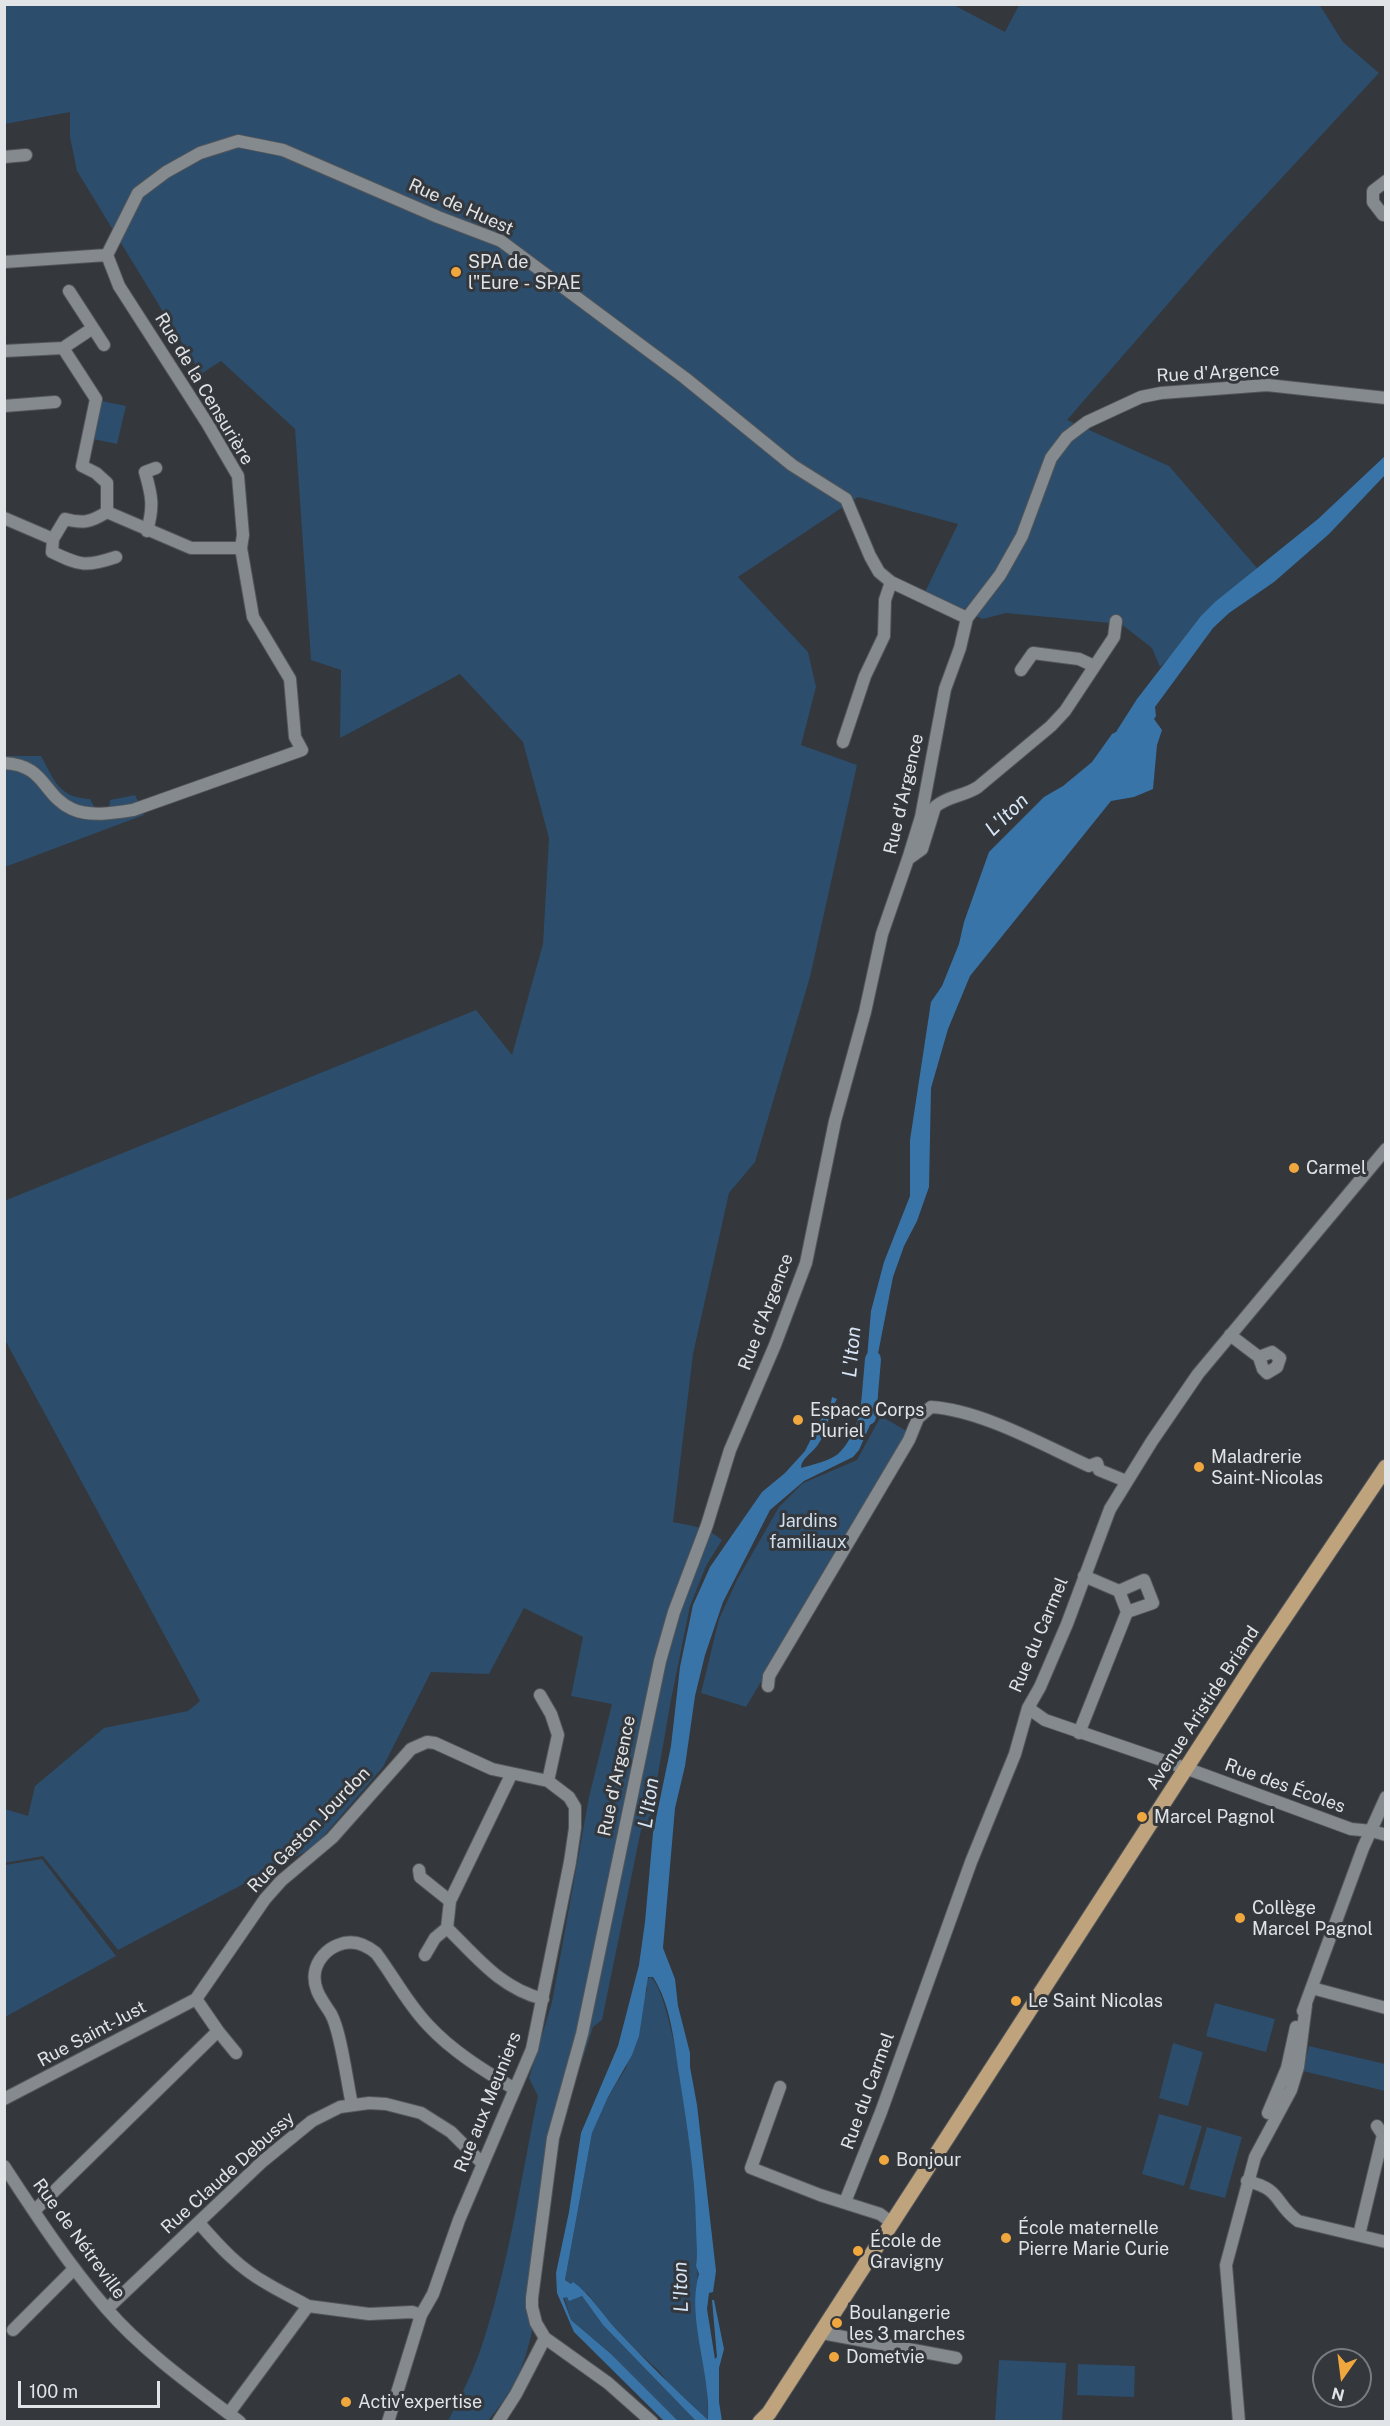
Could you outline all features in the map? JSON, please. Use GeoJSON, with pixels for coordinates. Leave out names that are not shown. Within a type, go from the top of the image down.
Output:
{"type":"FeatureCollection","features":[{"type":"Feature","properties":{"kind":"main road","name":"Avenue Aristide Briand"},"geometry":{"type":"LineString","coordinates":[[769,2419],[822,2332],[1188,1769],[1256,1660],[1386,1467]]}},
{"type":"Feature","properties":{"kind":"street","name":"Rue de Huest"},"geometry":{"type":"LineString","coordinates":[[106,255],[138,194],[166,172],[200,153],[238,141],[283,150],[438,217],[501,241],[685,378],[792,465],[846,499],[870,556],[879,572],[891,582],[967,618]]}},
{"type":"Feature","properties":{"kind":"street"},"geometry":{"type":"LineString","coordinates":[[4,158],[26,155]]}},
{"type":"Feature","properties":{"kind":"street"},"geometry":{"type":"LineString","coordinates":[[1385,184],[1373,191],[1373,202],[1383,215],[1386,215]]}},
{"type":"Feature","properties":{"kind":"street"},"geometry":{"type":"LineString","coordinates":[[4,262],[106,255]]}},
{"type":"Feature","properties":{"kind":"street","name":"Rue de la Censurière"},"geometry":{"type":"LineString","coordinates":[[4,763],[31,768],[57,800],[73,809],[87,813],[113,813],[133,810],[303,750],[295,737],[290,679],[253,617],[242,548],[238,476],[207,423],[119,286],[106,255]]}},
{"type":"Feature","properties":{"kind":"street"},"geometry":{"type":"LineString","coordinates":[[69,291],[104,345]]}},
{"type":"Feature","properties":{"kind":"street"},"geometry":{"type":"LineString","coordinates":[[4,351],[63,348],[93,328]]}},
{"type":"Feature","properties":{"kind":"street"},"geometry":{"type":"LineString","coordinates":[[63,348],[96,399],[82,466],[96,473],[107,483],[107,512]]}},
{"type":"Feature","properties":{"kind":"street","name":"Rue d'Argence"},"geometry":{"type":"LineString","coordinates":[[545,2338],[536,2323],[532,2298],[553,2138],[582,2034],[660,1661],[674,1612],[706,1525],[730,1450],[775,1345],[806,1263],[835,1121],[865,1012],[882,934],[921,817],[945,689],[960,648],[967,618],[1000,575],[1022,536],[1054,453],[1067,437],[1087,422],[1134,399],[1161,393],[1267,385],[1386,398]]}},
{"type":"Feature","properties":{"kind":"street"},"geometry":{"type":"LineString","coordinates":[[4,406],[55,402]]}},
{"type":"Feature","properties":{"kind":"street"},"geometry":{"type":"LineString","coordinates":[[147,531],[153,512],[153,500],[145,472],[156,468]]}},
{"type":"Feature","properties":{"kind":"street"},"geometry":{"type":"LineString","coordinates":[[107,512],[191,549],[242,548]]}},
{"type":"Feature","properties":{"kind":"street"},"geometry":{"type":"LineString","coordinates":[[107,512],[89,523],[65,519],[53,539],[52,552],[78,564],[94,564],[116,557]]}},
{"type":"Feature","properties":{"kind":"street"},"geometry":{"type":"LineString","coordinates":[[4,518],[53,539]]}},
{"type":"Feature","properties":{"kind":"street"},"geometry":{"type":"LineString","coordinates":[[843,742],[865,676],[884,636],[885,600],[891,582]]}},
{"type":"Feature","properties":{"kind":"street"},"geometry":{"type":"LineString","coordinates":[[908,859],[922,849],[935,807],[978,788],[1051,726],[1065,711],[1114,637],[1116,621]]}},
{"type":"Feature","properties":{"kind":"street"},"geometry":{"type":"LineString","coordinates":[[1021,670],[1033,653],[1079,658],[1094,666]]}},
{"type":"Feature","properties":{"kind":"street","name":"Rue du Carmel"},"geometry":{"type":"LineString","coordinates":[[845,2202],[881,2112],[971,1862],[1015,1754],[1028,1708],[1044,1677],[1110,1509],[1126,1481],[1198,1374],[1386,1149]]}},
{"type":"Feature","properties":{"kind":"street"},"geometry":{"type":"LineString","coordinates":[[1230,1335],[1259,1357]]}},
{"type":"Feature","properties":{"kind":"street"},"geometry":{"type":"LineString","coordinates":[[768,1686],[769,1676],[909,1440],[918,1418],[931,1407],[952,1408],[1089,1466],[1097,1463],[1099,1470],[1126,1481]]}},
{"type":"Feature","properties":{"kind":"street"},"geometry":{"type":"LineString","coordinates":[[1079,1733],[1127,1612],[1119,1591],[1084,1576]]}},
{"type":"Feature","properties":{"kind":"street"},"geometry":{"type":"LineString","coordinates":[[1119,1591],[1144,1580],[1150,1595],[1153,1603],[1127,1612]]}},
{"type":"Feature","properties":{"kind":"street"},"geometry":{"type":"LineString","coordinates":[[540,1695],[551,1714],[558,1735],[548,1781]]}},
{"type":"Feature","properties":{"kind":"street","name":"Rue des Écoles"},"geometry":{"type":"LineString","coordinates":[[1028,1708],[1045,1720],[1079,1733],[1188,1769],[1351,1829],[1386,1835]]}},
{"type":"Feature","properties":{"kind":"street","name":"Rue Gaston Jourdon"},"geometry":{"type":"LineString","coordinates":[[196,2000],[265,1899],[281,1881],[332,1838],[411,1749],[427,1742],[435,1743],[492,1769],[511,1775],[548,1781]]}},
{"type":"Feature","properties":{"kind":"street"},"geometry":{"type":"LineString","coordinates":[[425,1955],[435,1938],[447,1928],[450,1901],[511,1775]]}},
{"type":"Feature","properties":{"kind":"street","name":"Rue aux Meuniers"},"geometry":{"type":"LineString","coordinates":[[388,2421],[421,2315],[433,2294],[482,2163],[532,2049],[575,1828],[575,1807],[569,1797],[548,1781]]}},
{"type":"Feature","properties":{"kind":"street"},"geometry":{"type":"LineString","coordinates":[[1239,2421],[1226,2265],[1247,2181],[1261,2142],[1261,2130],[1280,2089],[1298,2022],[1363,1848],[1386,1797]]}},
{"type":"Feature","properties":{"kind":"street"},"geometry":{"type":"LineString","coordinates":[[419,1870],[420,1877],[450,1901]]}},
{"type":"Feature","properties":{"kind":"street"},"geometry":{"type":"LineString","coordinates":[[447,1928],[499,1979],[528,1996],[543,1999]]}},
{"type":"Feature","properties":{"kind":"street"},"geometry":{"type":"LineString","coordinates":[[352,2105],[332,2016],[316,1988],[314,1974],[323,1954],[344,1942],[358,1943],[376,1953],[428,2026],[474,2064],[513,2088]]}},
{"type":"Feature","properties":{"kind":"street"},"geometry":{"type":"LineString","coordinates":[[1312,1988],[1386,2008]]}},
{"type":"Feature","properties":{"kind":"street"},"geometry":{"type":"LineString","coordinates":[[196,2000],[236,2053]]}},
{"type":"Feature","properties":{"kind":"street","name":"Rue Saint-Just"},"geometry":{"type":"LineString","coordinates":[[4,2100],[196,2000]]}},
{"type":"Feature","properties":{"kind":"street"},"geometry":{"type":"LineString","coordinates":[[34,2211],[218,2031]]}},
{"type":"Feature","properties":{"kind":"street"},"geometry":{"type":"LineString","coordinates":[[780,2087],[751,2168],[820,2195],[880,2214],[892,2223]]}},
{"type":"Feature","properties":{"kind":"street","name":"Rue Claude Debussy"},"geometry":{"type":"LineString","coordinates":[[107,2309],[262,2161],[296,2132],[340,2107],[386,2104],[421,2113],[451,2132],[482,2163]]}},
{"type":"Feature","properties":{"kind":"street"},"geometry":{"type":"LineString","coordinates":[[1359,2235],[1383,2135],[1377,2126]]}},
{"type":"Feature","properties":{"kind":"street","name":"Rue de Nétreville"},"geometry":{"type":"LineString","coordinates":[[4,2166],[74,2269],[107,2309],[127,2330],[240,2421]]}},
{"type":"Feature","properties":{"kind":"street"},"geometry":{"type":"LineString","coordinates":[[1247,2181],[1273,2191],[1288,2213],[1298,2221],[1386,2242]]}},
{"type":"Feature","properties":{"kind":"street"},"geometry":{"type":"LineString","coordinates":[[199,2223],[221,2250],[240,2266],[265,2283],[308,2306],[369,2314],[412,2312],[421,2315]]}},
{"type":"Feature","properties":{"kind":"street"},"geometry":{"type":"LineString","coordinates":[[13,2330],[74,2269]]}},
{"type":"Feature","properties":{"kind":"street"},"geometry":{"type":"LineString","coordinates":[[229,2414],[308,2306]]}},
{"type":"Feature","properties":{"kind":"street"},"geometry":{"type":"LineString","coordinates":[[822,2332],[956,2358]]}},
{"type":"Feature","properties":{"kind":"street"},"geometry":{"type":"LineString","coordinates":[[498,2421],[516,2394],[545,2338],[608,2383],[652,2421]]}},
{"type":"Feature","properties":{"kind":"green space"},"geometry":{"type":"Polygon","coordinates":[[[952,4],[1005,32],[1019,5],[1319,4],[1343,42],[1379,73],[1213,252],[1067,420],[1169,466],[1257,568],[1160,667],[1152,648],[1121,624],[1006,613],[983,619],[924,594],[958,524],[858,497],[738,577],[808,652],[816,687],[801,745],[857,765],[810,977],[755,1162],[729,1193],[693,1354],[673,1522],[705,1530],[722,1540],[706,1566],[690,1606],[650,1820],[641,1830],[602,2020],[593,2027],[549,2152],[532,2248],[527,2315],[533,2326],[530,2341],[517,2377],[488,2421],[448,2421],[479,2352],[500,2282],[538,2096],[529,2078],[552,2002],[589,1797],[612,1704],[571,1696],[583,1637],[524,1608],[489,1674],[431,1672],[383,1767],[314,1847],[118,1950],[43,1856],[5,1863],[5,1809],[28,1816],[35,1786],[104,1728],[188,1711],[200,1701],[5,1340],[4,1201],[476,1010],[512,1055],[543,944],[549,838],[523,742],[460,674],[340,738],[341,670],[311,660],[295,429],[221,361],[201,374],[77,171],[70,137],[70,112],[5,124],[4,5],[952,4]]]}},
{"type":"Feature","properties":{"kind":"green space"},"geometry":{"type":"Polygon","coordinates":[[[102,401],[126,406],[117,444],[93,439],[102,401]]]}},
{"type":"Feature","properties":{"kind":"green space"},"geometry":{"type":"Polygon","coordinates":[[[5,756],[41,756],[54,780],[64,791],[79,798],[90,799],[95,808],[109,808],[110,800],[135,795],[144,815],[5,867],[5,756]]]}},
{"type":"Feature","properties":{"kind":"green space","name":"Jardins familiaux"},"geometry":{"type":"Polygon","coordinates":[[[881,1416],[910,1433],[746,1707],[701,1693],[719,1619],[737,1580],[779,1507],[803,1483],[857,1460],[881,1416]]]}},
{"type":"Feature","properties":{"kind":"green space"},"geometry":{"type":"Polygon","coordinates":[[[42,1859],[116,1956],[5,2017],[5,1865],[42,1859]]]}},
{"type":"Feature","properties":{"kind":"green space"},"geometry":{"type":"Polygon","coordinates":[[[651,1977],[661,1995],[670,2027],[686,2115],[696,2206],[698,2283],[696,2319],[707,2379],[708,2421],[635,2349],[604,2316],[588,2294],[565,2280],[592,2133],[608,2097],[626,2068],[647,1989],[647,1979],[651,1977]]]}},
{"type":"Feature","properties":{"kind":"green space"},"geometry":{"type":"Polygon","coordinates":[[[1215,2003],[1275,2019],[1266,2052],[1206,2036],[1215,2003]]]}},
{"type":"Feature","properties":{"kind":"green space"},"geometry":{"type":"Polygon","coordinates":[[[1173,2043],[1203,2052],[1188,2106],[1159,2098],[1173,2043]]]}},
{"type":"Feature","properties":{"kind":"green space"},"geometry":{"type":"Polygon","coordinates":[[[1309,2046],[1385,2064],[1385,2091],[1303,2071],[1309,2046]]]}},
{"type":"Feature","properties":{"kind":"green space"},"geometry":{"type":"Polygon","coordinates":[[[1159,2114],[1202,2126],[1184,2186],[1142,2174],[1159,2114]]]}},
{"type":"Feature","properties":{"kind":"green space"},"geometry":{"type":"Polygon","coordinates":[[[1207,2127],[1242,2137],[1225,2198],[1189,2189],[1207,2127]]]}},
{"type":"Feature","properties":{"kind":"green space"},"geometry":{"type":"Polygon","coordinates":[[[582,2296],[603,2325],[696,2421],[678,2421],[611,2354],[571,2320],[564,2297],[570,2300],[582,2296]]]}},
{"type":"Feature","properties":{"kind":"green space"},"geometry":{"type":"Polygon","coordinates":[[[999,2360],[1066,2363],[1062,2421],[995,2421],[999,2360]]]}},
{"type":"Feature","properties":{"kind":"green space"},"geometry":{"type":"Polygon","coordinates":[[[1078,2364],[1135,2366],[1134,2397],[1077,2395],[1078,2364]]]}},
{"type":"Feature","properties":{"kind":"shaded area"},"geometry":{"type":"Polygon","coordinates":[[[1385,456],[1385,475],[1329,534],[1274,582],[1229,613],[1213,628],[1155,707],[1154,719],[1162,730],[1157,745],[1153,789],[1134,797],[1111,801],[970,976],[948,1029],[931,1088],[929,1187],[893,1277],[875,1369],[875,1382],[865,1382],[871,1311],[884,1262],[910,1196],[910,1140],[931,1002],[942,986],[959,944],[964,922],[989,852],[1044,797],[1063,786],[1092,762],[1112,734],[1116,732],[1137,699],[1201,616],[1215,602],[1318,519],[1385,456]]]}},
{"type":"Feature","properties":{"kind":"shaded area"},"geometry":{"type":"Polygon","coordinates":[[[878,1395],[873,1418],[859,1450],[853,1457],[804,1481],[770,1510],[723,1602],[705,1655],[695,1696],[685,1766],[675,1808],[663,1948],[675,1979],[678,2006],[690,2053],[690,2067],[697,2105],[716,2271],[713,2292],[709,2293],[707,2309],[715,2359],[717,2357],[712,2300],[714,2300],[724,2349],[719,2368],[719,2402],[722,2421],[696,2421],[603,2325],[582,2296],[569,2301],[567,2297],[563,2298],[571,2320],[611,2354],[678,2421],[664,2421],[574,2332],[557,2293],[556,2273],[569,2212],[581,2133],[618,2046],[639,1965],[653,1833],[671,1746],[680,1667],[693,1605],[710,1567],[762,1492],[785,1473],[805,1451],[827,1407],[830,1407],[832,1397],[837,1399],[824,1435],[801,1468],[830,1459],[838,1454],[848,1442],[855,1427],[862,1396],[878,1395]],[[648,1977],[639,2036],[632,2055],[608,2097],[592,2133],[565,2280],[571,2284],[573,2282],[585,2293],[639,2353],[708,2420],[706,2383],[695,2308],[699,2274],[696,2266],[695,2206],[690,2150],[671,2024],[664,1999],[653,1977],[648,1977]]]}},
{"type":"Feature","properties":{"kind":"waterway","name":"L'Iton"},"geometry":{"type":"LineString","coordinates":[[868,1417],[873,1359]]}},
{"type":"Feature","properties":{"kind":"place","name":"SPA de l\"Eure - SPAE"},"geometry":{"type":"Point","coordinates":[456,272]}},
{"type":"Feature","properties":{"kind":"place","name":"Carmel"},"geometry":{"type":"Point","coordinates":[1294,1168]}},
{"type":"Feature","properties":{"kind":"place","name":"Espace Corps Pluriel"},"geometry":{"type":"Point","coordinates":[798,1420]}},
{"type":"Feature","properties":{"kind":"place","name":"Maladrerie Saint-Nicolas"},"geometry":{"type":"Point","coordinates":[1199,1467]}},
{"type":"Feature","properties":{"kind":"place","name":"Marcel Pagnol"},"geometry":{"type":"Point","coordinates":[1142,1817]}},
{"type":"Feature","properties":{"kind":"place","name":"Collège Marcel Pagnol"},"geometry":{"type":"Point","coordinates":[1240,1918]}},
{"type":"Feature","properties":{"kind":"place","name":"Le Saint Nicolas"},"geometry":{"type":"Point","coordinates":[1016,2001]}},
{"type":"Feature","properties":{"kind":"place","name":"Bonjour"},"geometry":{"type":"Point","coordinates":[884,2160]}},
{"type":"Feature","properties":{"kind":"place","name":"École maternelle Pierre Marie Curie"},"geometry":{"type":"Point","coordinates":[1006,2238]}},
{"type":"Feature","properties":{"kind":"place","name":"École de Gravigny"},"geometry":{"type":"Point","coordinates":[858,2251]}},
{"type":"Feature","properties":{"kind":"place","name":"Boulangerie les 3 marches"},"geometry":{"type":"Point","coordinates":[837,2323]}},
{"type":"Feature","properties":{"kind":"place","name":"Dometvie"},"geometry":{"type":"Point","coordinates":[834,2357]}},
{"type":"Feature","properties":{"kind":"place","name":"Activ'expertise"},"geometry":{"type":"Point","coordinates":[346,2402]}}]}
